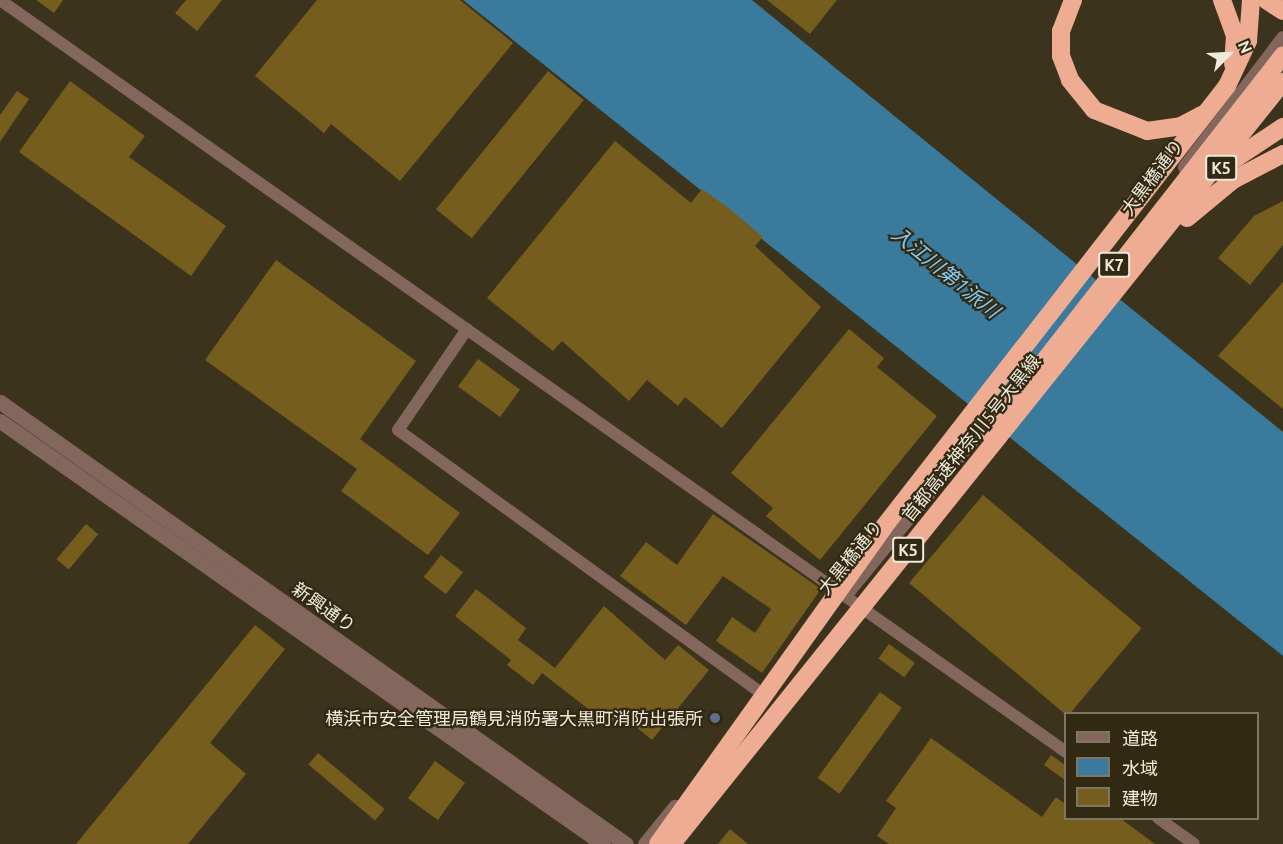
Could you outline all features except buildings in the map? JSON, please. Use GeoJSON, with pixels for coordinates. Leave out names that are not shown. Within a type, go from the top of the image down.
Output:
{"type":"FeatureCollection","features":[{"type":"Feature","properties":{"kind":"highway"},"geometry":{"type":"LineString","coordinates":[[1073,0],[1061,31],[1061,56],[1070,80],[1094,110],[1114,122],[1147,131],[1180,126],[1200,117],[1222,92],[1234,60],[1233,30],[1222,0]]}},
{"type":"Feature","properties":{"kind":"highway"},"geometry":{"type":"LineString","coordinates":[[658,844],[883,528],[1227,86],[1248,40],[1251,0]]}},
{"type":"Feature","properties":{"kind":"highway"},"geometry":{"type":"LineString","coordinates":[[1266,0],[1283,11]]}},
{"type":"Feature","properties":{"kind":"highway","name":"K7"},"geometry":{"type":"LineString","coordinates":[[953,481],[1104,278],[1283,55]]}},
{"type":"Feature","properties":{"kind":"highway"},"geometry":{"type":"LineString","coordinates":[[1249,125],[1283,73]]}},
{"type":"Feature","properties":{"kind":"highway","name":"K7"},"geometry":{"type":"LineString","coordinates":[[1146,256],[1283,82]]}},
{"type":"Feature","properties":{"kind":"highway","name":"K5"},"geometry":{"type":"LineString","coordinates":[[953,481],[1178,208],[1222,167],[1283,127]]}},
{"type":"Feature","properties":{"kind":"highway","name":"K5"},"geometry":{"type":"LineString","coordinates":[[1146,256],[1217,192],[1283,154]]}},
{"type":"Feature","properties":{"kind":"highway","name":"首都高速神奈川5号大黒線"},"geometry":{"type":"LineString","coordinates":[[672,844],[1146,256]]}},
{"type":"Feature","properties":{"kind":"highway","name":"首都高速神奈川5号大黒線"},"geometry":{"type":"LineString","coordinates":[[658,844],[953,481]]}},
{"type":"Feature","properties":{"kind":"street"},"geometry":{"type":"LineString","coordinates":[[0,0],[862,606],[1064,751]]}},
{"type":"Feature","properties":{"kind":"street","name":"大黒橋通り"},"geometry":{"type":"LineString","coordinates":[[645,844],[1099,279],[1283,38]]}},
{"type":"Feature","properties":{"kind":"street"},"geometry":{"type":"LineString","coordinates":[[666,844],[862,606],[1283,77]]}},
{"type":"Feature","properties":{"kind":"street"},"geometry":{"type":"LineString","coordinates":[[467,329],[398,430],[764,695]]}},
{"type":"Feature","properties":{"kind":"street","name":"新興通り"},"geometry":{"type":"LineString","coordinates":[[0,402],[626,844]]}},
{"type":"Feature","properties":{"kind":"street","name":"新興通り"},"geometry":{"type":"LineString","coordinates":[[0,421],[590,839],[603,844]]}},
{"type":"Feature","properties":{"kind":"street"},"geometry":{"type":"LineString","coordinates":[[1159,820],[1194,844]]}},
{"type":"Feature","properties":{"kind":"water","name":"入江川第1派川"},"geometry":{"type":"Polygon","coordinates":[[[463,0],[752,0],[1283,432],[1283,656],[463,0]]]}},
{"type":"Feature","properties":{"kind":"place","name":"横浜市安全管理局鶴見消防署大黒町消防出張所"},"geometry":{"type":"Point","coordinates":[715,718]}}]}
